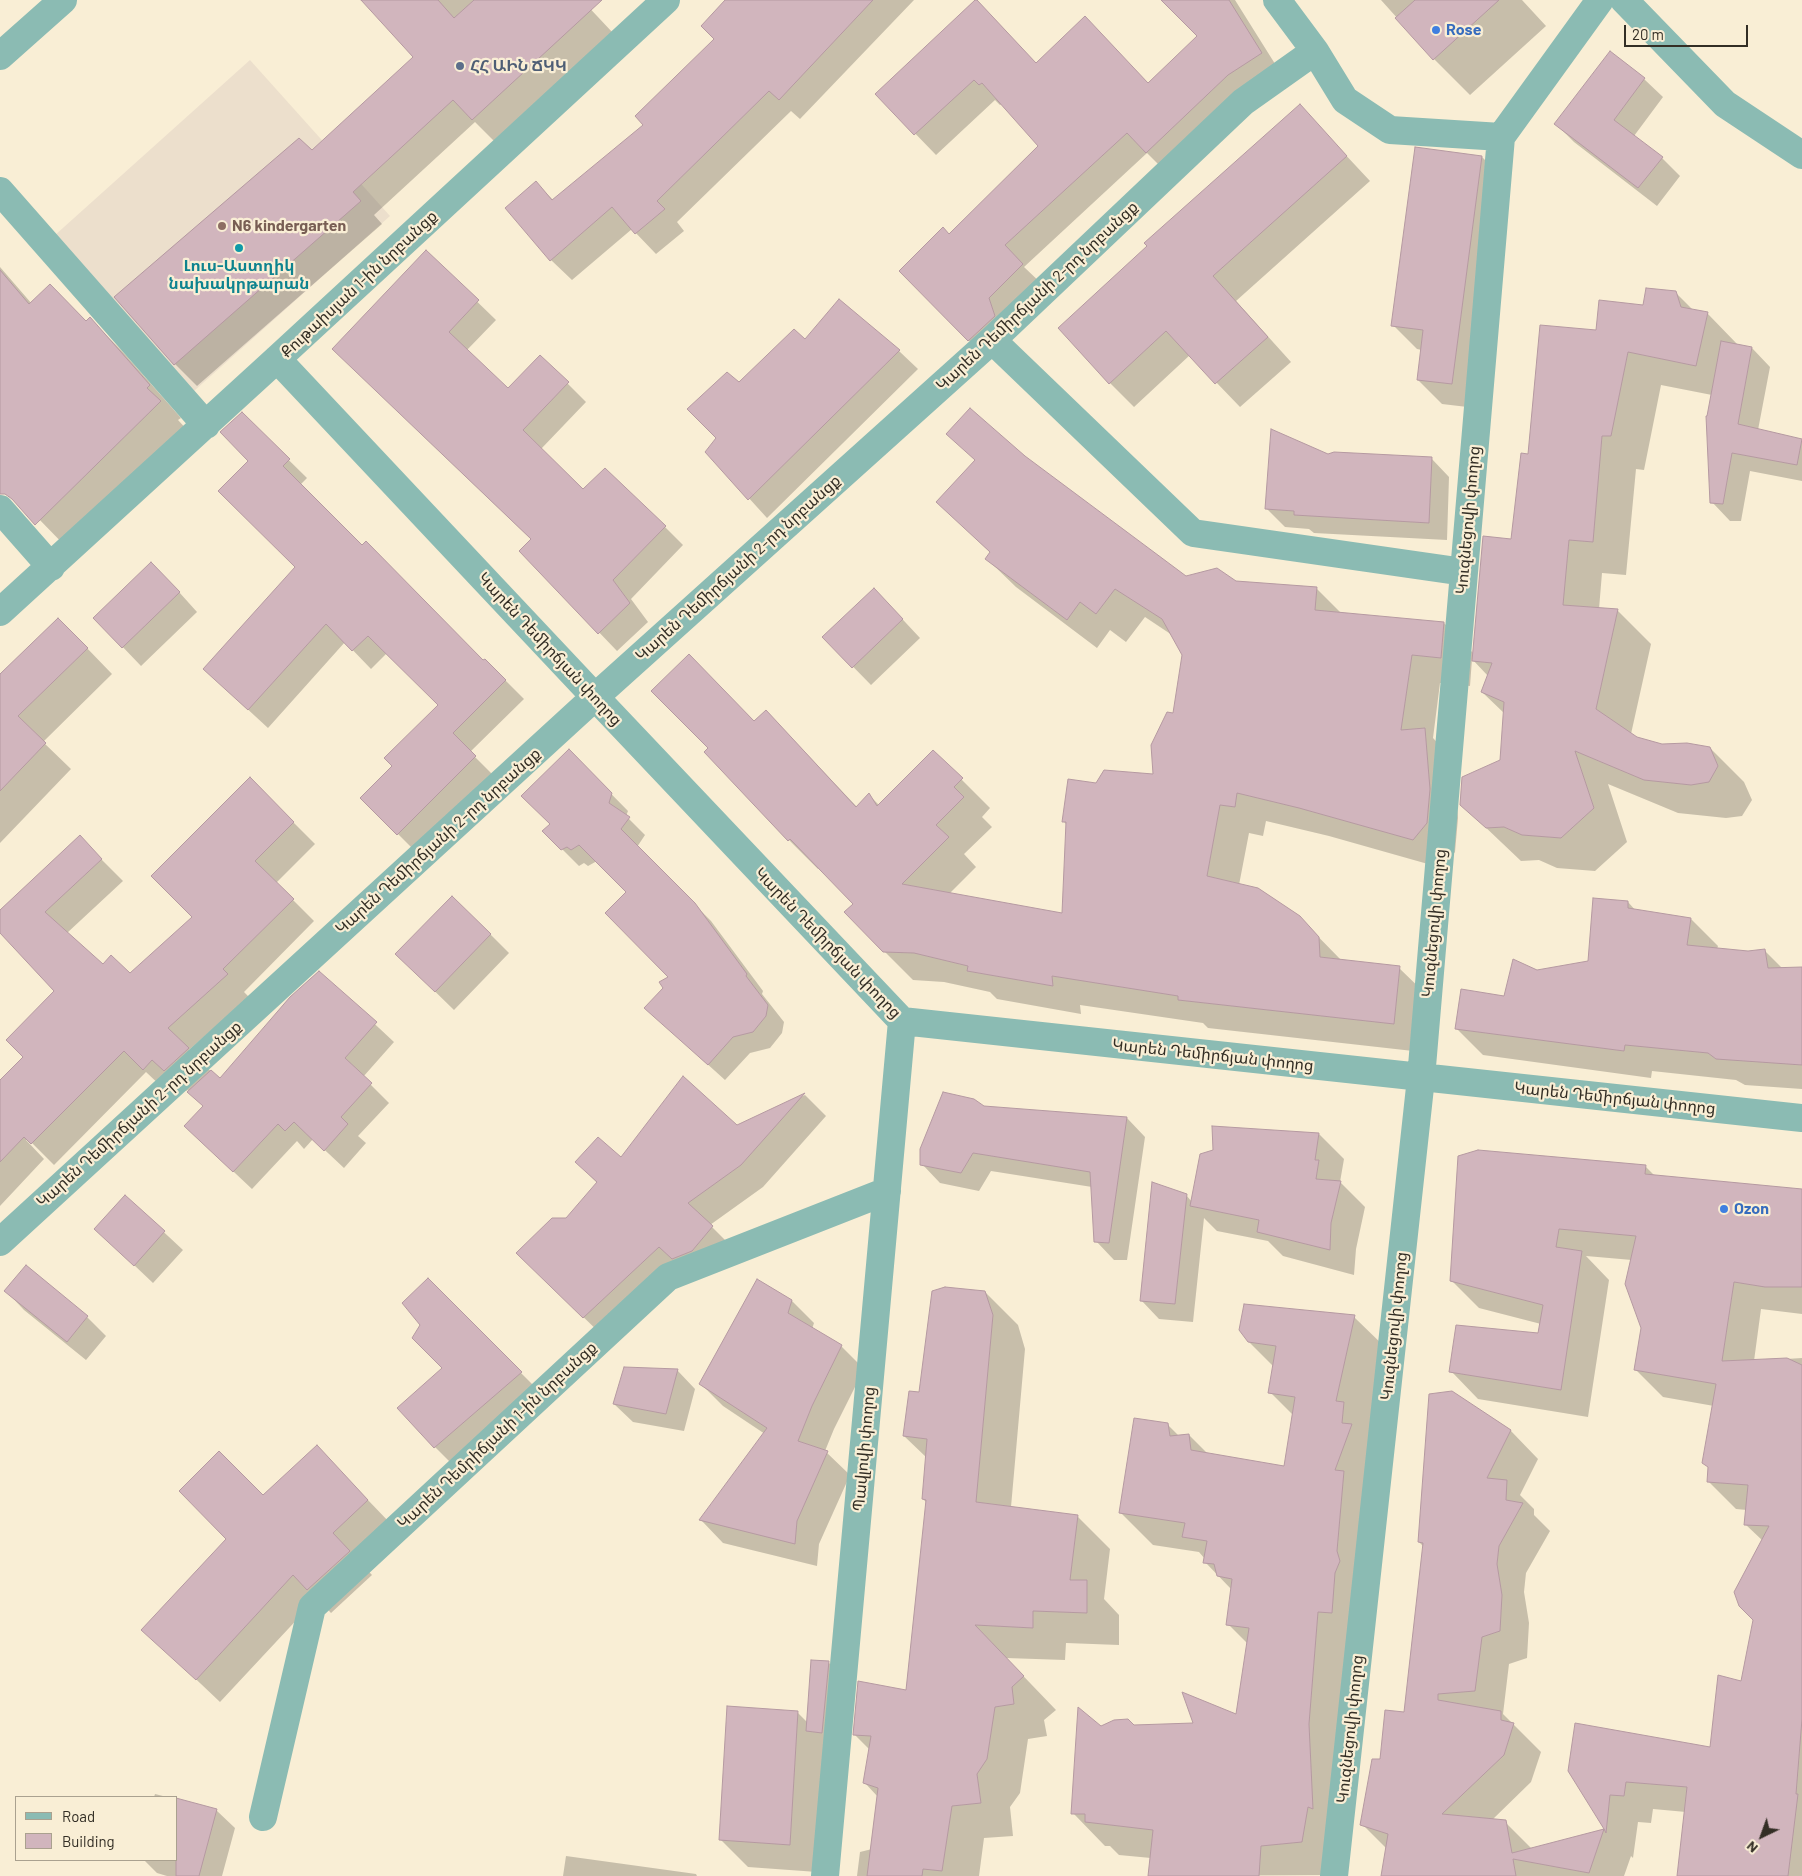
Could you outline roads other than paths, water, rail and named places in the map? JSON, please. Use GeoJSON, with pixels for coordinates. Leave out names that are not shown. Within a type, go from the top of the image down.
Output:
{"type":"FeatureCollection","features":[{"type":"Feature","properties":{"kind":"street","name":"Քութաիսյան 1-ին նրբանցք"},"geometry":{"type":"LineString","coordinates":[[0,612],[666,0]]}},
{"type":"Feature","properties":{"kind":"street"},"geometry":{"type":"LineString","coordinates":[[1277,0],[1315,51],[1345,100],[1390,130],[1501,137],[1600,0]]}},
{"type":"Feature","properties":{"kind":"street"},"geometry":{"type":"LineString","coordinates":[[1624,0],[1725,104],[1802,155]]}},
{"type":"Feature","properties":{"kind":"street"},"geometry":{"type":"LineString","coordinates":[[0,56],[59,1]]}},
{"type":"Feature","properties":{"kind":"street","name":"Կարեն Դեմիրճյանի 2-րդ նրբանցք"},"geometry":{"type":"LineString","coordinates":[[0,1242],[595,697],[992,340],[1243,102],[1315,51]]}},
{"type":"Feature","properties":{"kind":"street","name":"Կուզնեցովի փողոց"},"geometry":{"type":"LineString","coordinates":[[1334,1876],[1421,1078],[1501,137]]}},
{"type":"Feature","properties":{"kind":"street"},"geometry":{"type":"LineString","coordinates":[[0,191],[206,424]]}},
{"type":"Feature","properties":{"kind":"street"},"geometry":{"type":"LineString","coordinates":[[992,340],[1193,533],[1464,572]]}},
{"type":"Feature","properties":{"kind":"street","name":"Կարեն Դեմիրճյան փողոց"},"geometry":{"type":"LineString","coordinates":[[277,359],[902,1021],[1802,1118]]}},
{"type":"Feature","properties":{"kind":"street"},"geometry":{"type":"LineString","coordinates":[[0,509],[51,567]]}},
{"type":"Feature","properties":{"kind":"street","name":"Պավլովի փողոց"},"geometry":{"type":"LineString","coordinates":[[825,1876],[902,1021]]}},
{"type":"Feature","properties":{"kind":"street","name":"Կարեն Դեմրիճյանի 1-ին նրբանցք"},"geometry":{"type":"LineString","coordinates":[[263,1817],[312,1607],[668,1277],[887,1191]]}},
{"type":"Feature","properties":{"kind":"place","name":"Rose"},"geometry":{"type":"Point","coordinates":[1436,30]}},
{"type":"Feature","properties":{"kind":"place","name":"ՀՀ ԱԻՆ ՃԿԿ"},"geometry":{"type":"Point","coordinates":[460,66]}},
{"type":"Feature","properties":{"kind":"place","name":"N6 kindergarten"},"geometry":{"type":"Point","coordinates":[222,226]}},
{"type":"Feature","properties":{"kind":"place","name":"Լուս-Աստղիկ նախակրթարան"},"geometry":{"type":"Point","coordinates":[239,248]}},
{"type":"Feature","properties":{"kind":"place","name":"Ozon"},"geometry":{"type":"Point","coordinates":[1724,1209]}}]}
